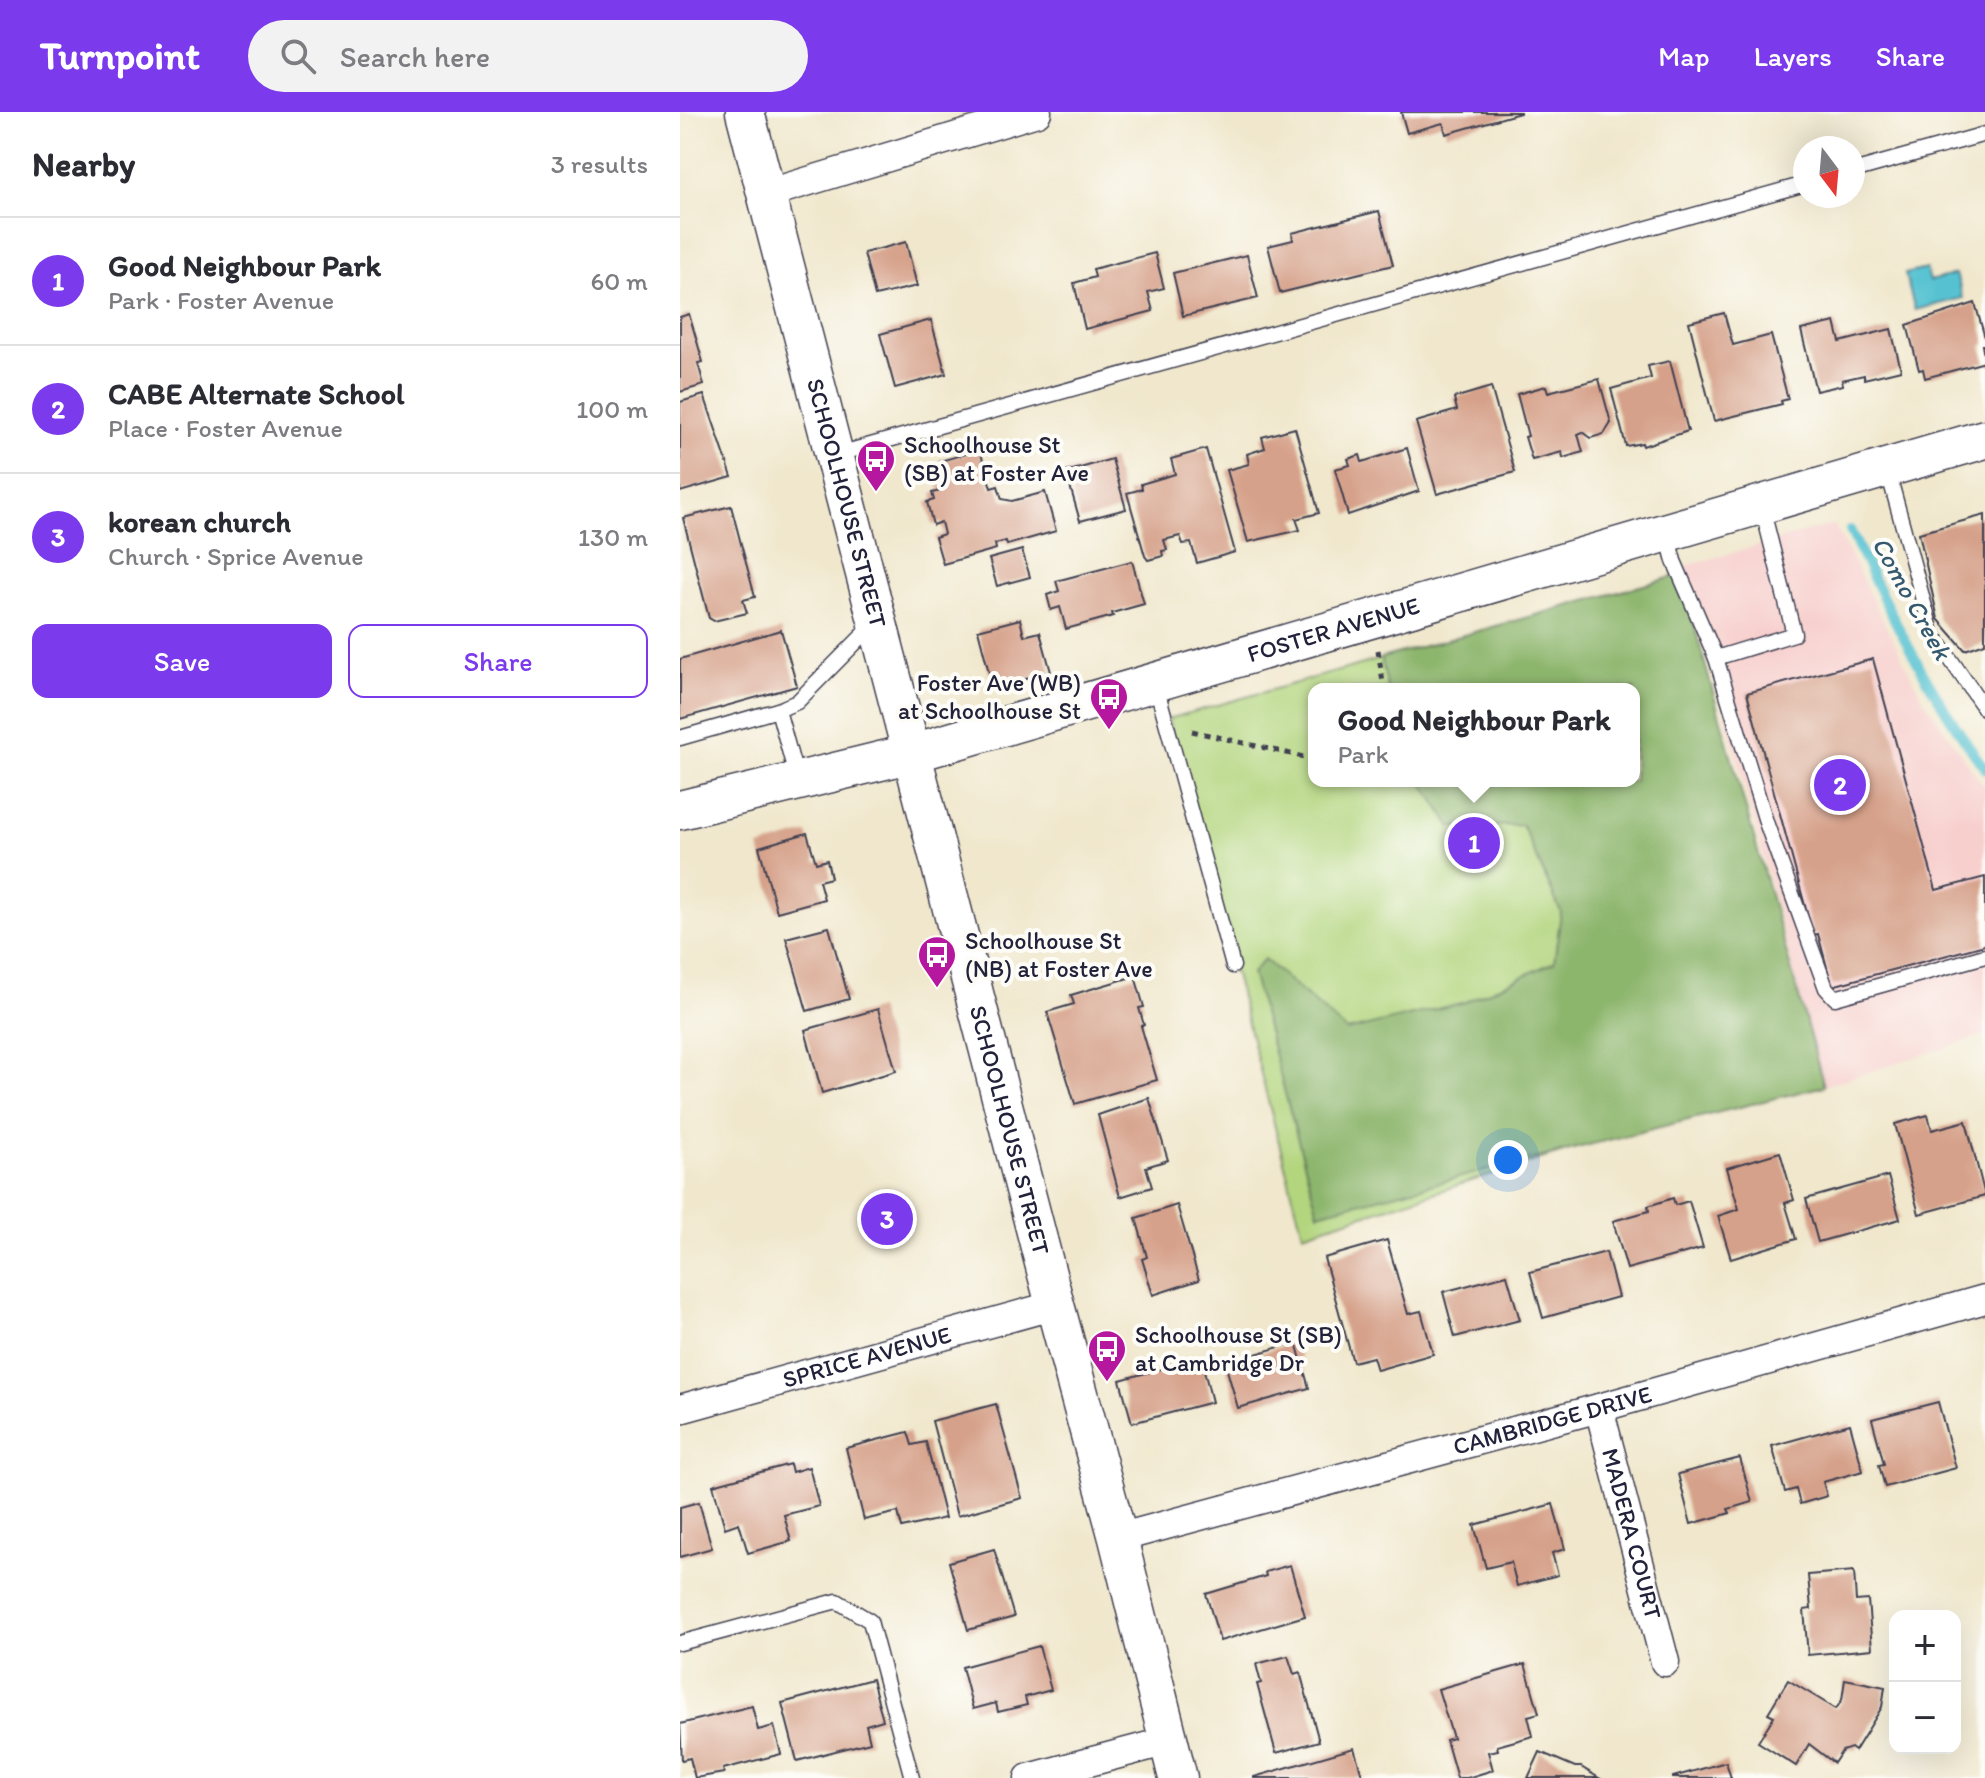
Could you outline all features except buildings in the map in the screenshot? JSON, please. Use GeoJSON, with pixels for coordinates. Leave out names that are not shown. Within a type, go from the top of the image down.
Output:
{"type":"FeatureCollection","features":[{"type":"Feature","properties":{"kind":"street","name":"SCHOOLHOUSE STREET"},"geometry":{"type":"LineString","coordinates":[[745,112],[1178,1778]]}},
{"type":"Feature","properties":{"kind":"street"},"geometry":{"type":"LineString","coordinates":[[766,194],[1037,112]]}},
{"type":"Feature","properties":{"kind":"street","name":"FOSTER AVENUE"},"geometry":{"type":"LineString","coordinates":[[680,810],[913,753],[1160,698],[1667,533],[1985,439]]}},
{"type":"Feature","properties":{"kind":"street","name":"CAMBRIDGE DRIVE"},"geometry":{"type":"LineString","coordinates":[[1118,1538],[1599,1408],[1985,1299]]}},
{"type":"Feature","properties":{"kind":"street","name":"SPRICE AVENUE"},"geometry":{"type":"LineString","coordinates":[[680,1409],[1055,1305]]}},
{"type":"Feature","properties":{"kind":"street","name":"MADERA COURT"},"geometry":{"type":"LineString","coordinates":[[1599,1408],[1665,1662]]}},
{"type":"Feature","properties":{"kind":"street"},"geometry":{"type":"LineString","coordinates":[[1029,1778],[1168,1741]]}},
{"type":"Feature","properties":{"kind":"lane"},"geometry":{"type":"LineString","coordinates":[[1865,168],[1985,134]]}},
{"type":"Feature","properties":{"kind":"lane"},"geometry":{"type":"LineString","coordinates":[[835,455],[1793,187]]}},
{"type":"Feature","properties":{"kind":"lane"},"geometry":{"type":"LineString","coordinates":[[1887,468],[1932,633],[1985,709]]}},
{"type":"Feature","properties":{"kind":"lane"},"geometry":{"type":"LineString","coordinates":[[1716,658],[1794,634],[1761,505]]}},
{"type":"Feature","properties":{"kind":"lane"},"geometry":{"type":"LineString","coordinates":[[1667,533],[1674,561],[1716,658],[1767,825],[1826,988],[1835,998],[1985,956]]}},
{"type":"Feature","properties":{"kind":"lane"},"geometry":{"type":"LineString","coordinates":[[680,738],[797,702],[878,620]]}},
{"type":"Feature","properties":{"kind":"lane"},"geometry":{"type":"LineString","coordinates":[[1160,698],[1233,966]]}},
{"type":"Feature","properties":{"kind":"lane"},"geometry":{"type":"LineString","coordinates":[[778,710],[797,781]]}},
{"type":"Feature","properties":{"kind":"lane"},"geometry":{"type":"LineString","coordinates":[[680,1643],[837,1601],[870,1621],[912,1778]]}},
{"type":"Feature","properties":{"kind":"path"},"geometry":{"type":"LineString","coordinates":[[1377,646],[1383,683]]}},
{"type":"Feature","properties":{"kind":"path"},"geometry":{"type":"LineString","coordinates":[[1160,698],[1181,729],[1308,758]]}},
{"type":"Feature","properties":{"kind":"shaded area"},"geometry":{"type":"Polygon","coordinates":[[[1834,524],[1925,702],[1985,788],[1985,1035],[1824,1086],[1686,566],[1834,524]]]}},
{"type":"Feature","properties":{"kind":"green space"},"geometry":{"type":"Polygon","coordinates":[[[1680,575],[1805,1076],[1303,1234],[1168,719],[1680,575]]]}},
{"type":"Feature","properties":{"kind":"green space"},"geometry":{"type":"Polygon","coordinates":[[[1680,575],[1824,1086],[1318,1213],[1252,973],[1264,959],[1347,1031],[1465,1002],[1554,962],[1561,912],[1522,825],[1452,827],[1425,787],[1640,787],[1640,683],[1387,683],[1381,658],[1680,575]]]}},
{"type":"Feature","properties":{"kind":"water"},"geometry":{"type":"Polygon","coordinates":[[[1926,269],[1930,281],[1956,274],[1963,298],[1915,310],[1905,274],[1926,269]]]}},
{"type":"Feature","properties":{"kind":"waterway","name":"Como Creek"},"geometry":{"type":"LineString","coordinates":[[1850,530],[1912,652],[1985,769]]}},
{"type":"Feature","properties":{"kind":"place","name":"Schoolhouse St (SB) at Foster Ave"},"geometry":{"type":"Point","coordinates":[876,493]}},
{"type":"Feature","properties":{"kind":"place","name":"Foster Ave (WB) at Schoolhouse St"},"geometry":{"type":"Point","coordinates":[1109,731]}},
{"type":"Feature","properties":{"kind":"place","name":"CABE Alternate School"},"geometry":{"type":"Point","coordinates":[1840,785]}},
{"type":"Feature","properties":{"kind":"place","name":"Good Neighbour Park"},"geometry":{"type":"Point","coordinates":[1474,843]}},
{"type":"Feature","properties":{"kind":"place","name":"Schoolhouse St (NB) at Foster Ave"},"geometry":{"type":"Point","coordinates":[937,989]}},
{"type":"Feature","properties":{"kind":"place","name":"korean church"},"geometry":{"type":"Point","coordinates":[887,1219]}},
{"type":"Feature","properties":{"kind":"place","name":"Schoolhouse St (SB) at Cambridge Dr"},"geometry":{"type":"Point","coordinates":[1107,1383]}}]}
